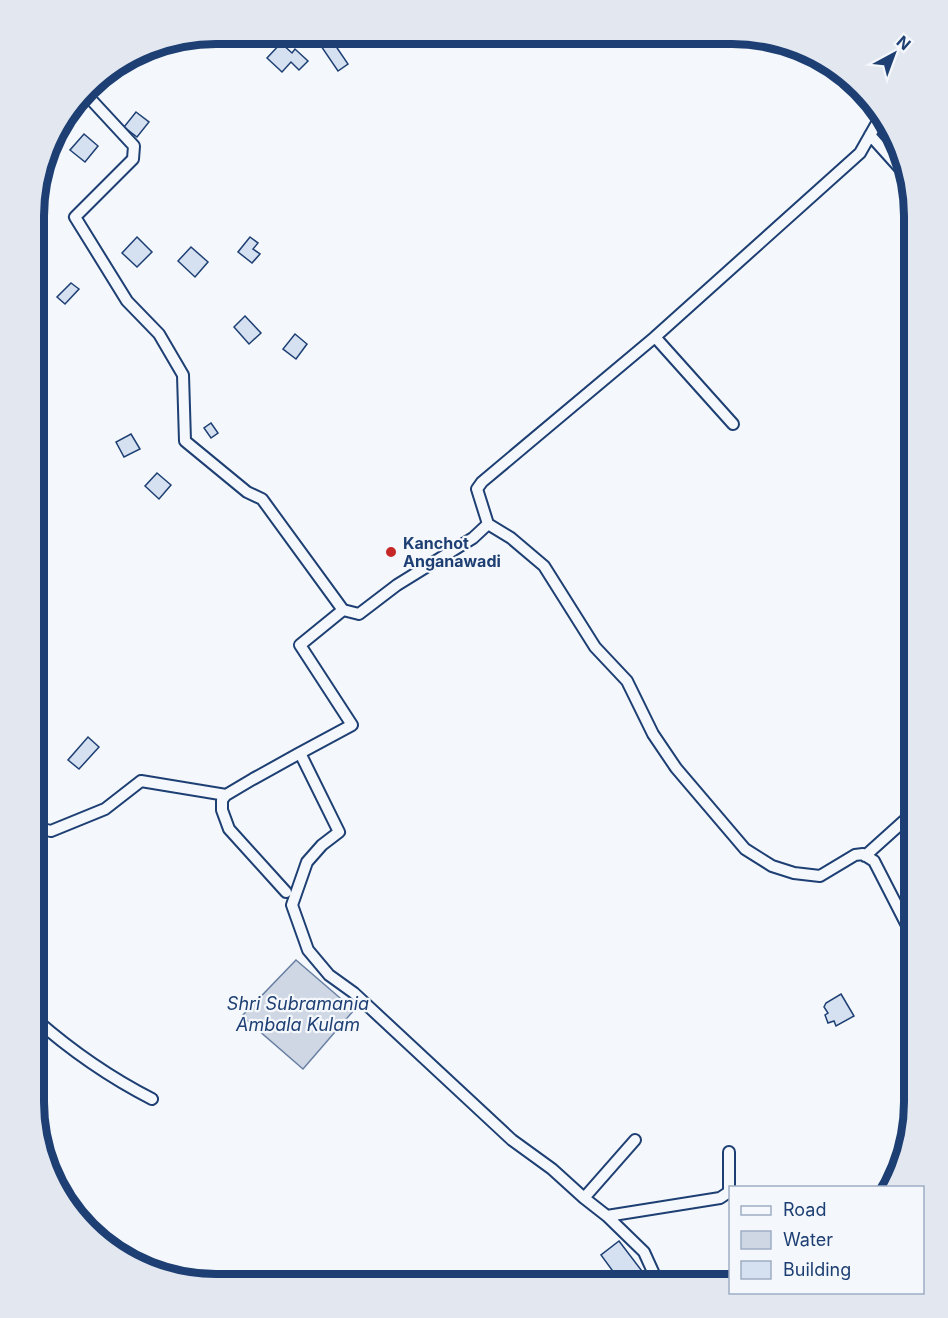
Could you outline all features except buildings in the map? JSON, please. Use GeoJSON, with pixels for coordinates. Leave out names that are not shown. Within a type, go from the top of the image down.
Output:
{"type":"FeatureCollection","features":[{"type":"Feature","properties":{"kind":"street"},"geometry":{"type":"LineString","coordinates":[[90,98],[134,146],[133,159],[75,217],[127,301],[159,334],[183,375],[185,441],[247,492],[262,499],[343,610],[359,614],[397,585],[472,538],[488,524]]}},
{"type":"Feature","properties":{"kind":"street"},"geometry":{"type":"LineString","coordinates":[[877,123],[860,153],[655,337],[482,482],[477,489],[488,524],[511,538],[544,566],[595,647],[627,681],[653,734],[676,768],[745,849],[772,866],[794,873],[820,876],[855,855],[863,854],[874,861],[904,920]]}},
{"type":"Feature","properties":{"kind":"street"},"geometry":{"type":"LineString","coordinates":[[870,135],[897,165]]}},
{"type":"Feature","properties":{"kind":"street"},"geometry":{"type":"LineString","coordinates":[[655,337],[733,424]]}},
{"type":"Feature","properties":{"kind":"street"},"geometry":{"type":"LineString","coordinates":[[286,892],[229,829],[222,810],[222,800],[253,778],[352,725],[300,645],[343,610]]}},
{"type":"Feature","properties":{"kind":"street"},"geometry":{"type":"LineString","coordinates":[[300,753],[339,832],[322,845],[307,862],[292,905],[308,950],[329,975],[354,993],[513,1140],[552,1169],[607,1216],[644,1252],[654,1274]]}},
{"type":"Feature","properties":{"kind":"street"},"geometry":{"type":"LineString","coordinates":[[43,829],[51,831],[105,809],[141,781],[226,795]]}},
{"type":"Feature","properties":{"kind":"street"},"geometry":{"type":"LineString","coordinates":[[866,856],[904,821]]}},
{"type":"Feature","properties":{"kind":"street"},"geometry":{"type":"LineString","coordinates":[[43,1026],[88,1060],[152,1099]]}},
{"type":"Feature","properties":{"kind":"street"},"geometry":{"type":"LineString","coordinates":[[584,1198],[635,1140]]}},
{"type":"Feature","properties":{"kind":"street"},"geometry":{"type":"LineString","coordinates":[[607,1216],[720,1198],[729,1192],[729,1152]]}},
{"type":"Feature","properties":{"kind":"water","name":"Shri Subramania Ambala Kulam"},"geometry":{"type":"Polygon","coordinates":[[[296,960],[354,1010],[303,1069],[242,1016],[296,960]]]}},
{"type":"Feature","properties":{"kind":"place","name":"Kanchot Anganawadi"},"geometry":{"type":"Point","coordinates":[391,552]}}]}
